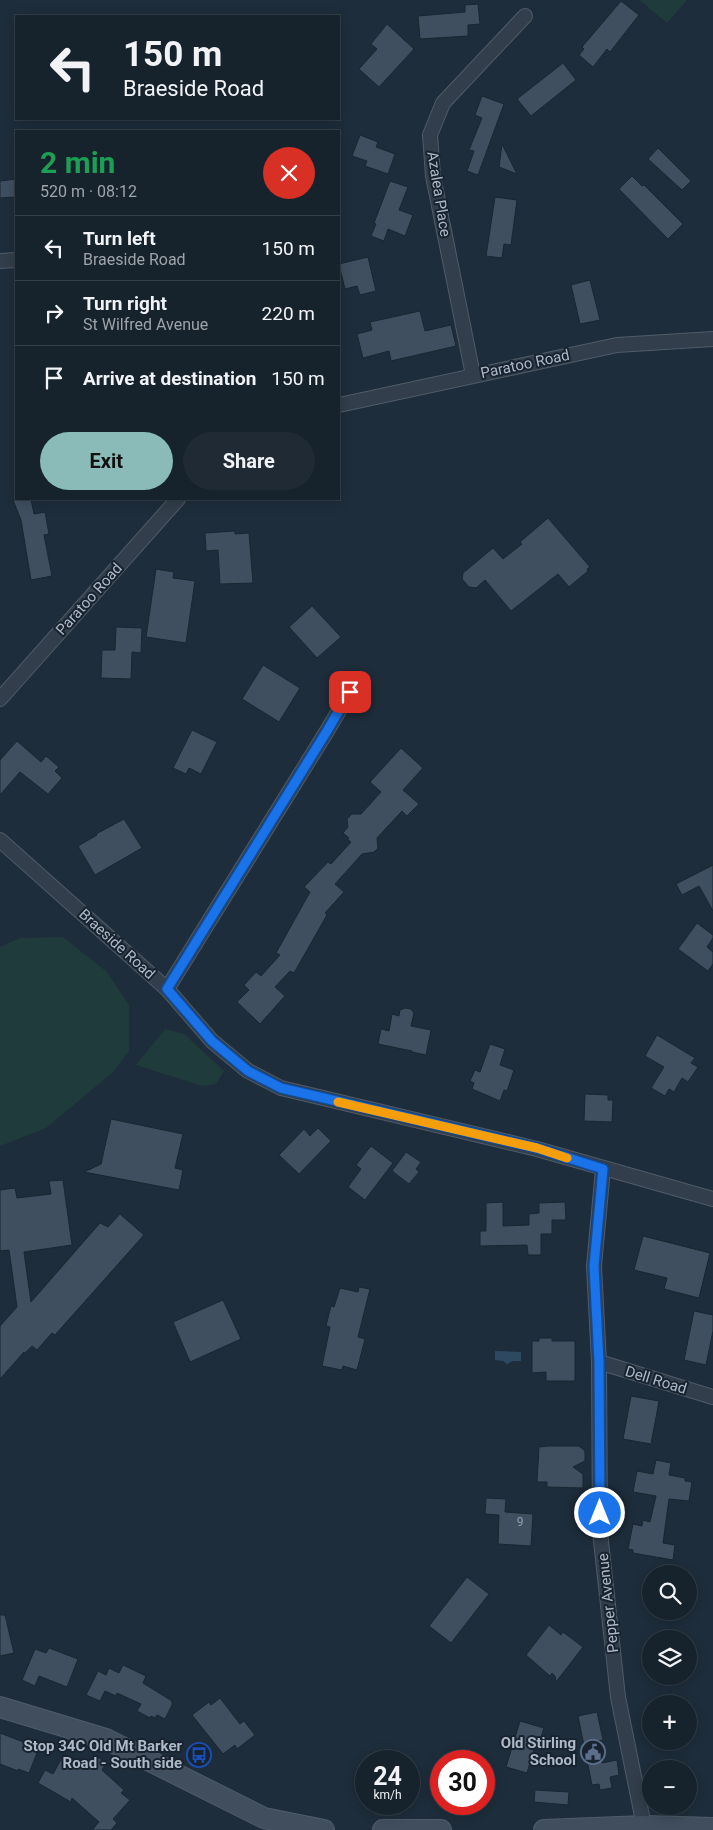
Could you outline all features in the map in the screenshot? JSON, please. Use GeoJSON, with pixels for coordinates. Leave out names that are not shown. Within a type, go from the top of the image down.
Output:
{"type":"FeatureCollection","features":[{"type":"Feature","properties":{"kind":"main road"},"geometry":{"type":"LineString","coordinates":[[0,1707],[106,1739],[264,1818],[324,1830]]}},
{"type":"Feature","properties":{"kind":"main road"},"geometry":{"type":"LineString","coordinates":[[544,1830],[644,1826],[713,1828]]}},
{"type":"Feature","properties":{"kind":"main road"},"geometry":{"type":"LineString","coordinates":[[383,1830],[441,1830]]}},
{"type":"Feature","properties":{"kind":"street","name":"Azalea Place"},"geometry":{"type":"LineString","coordinates":[[474,375],[433,176],[430,135],[443,103],[525,16]]}},
{"type":"Feature","properties":{"kind":"street"},"geometry":{"type":"LineString","coordinates":[[0,261],[15,260]]}},
{"type":"Feature","properties":{"kind":"street","name":"Paratoo Road"},"geometry":{"type":"LineString","coordinates":[[340,404],[617,345],[713,339]]}},
{"type":"Feature","properties":{"kind":"street","name":"Paratoo Road"},"geometry":{"type":"LineString","coordinates":[[0,699],[177,500]]}},
{"type":"Feature","properties":{"kind":"street"},"geometry":{"type":"LineString","coordinates":[[167,989],[350,692]]}},
{"type":"Feature","properties":{"kind":"street","name":"Braeside Road"},"geometry":{"type":"LineString","coordinates":[[0,840],[167,989],[212,1041],[248,1071],[281,1088],[537,1148],[603,1169],[713,1199]]}},
{"type":"Feature","properties":{"kind":"street","name":"Pepper Avenue"},"geometry":{"type":"LineString","coordinates":[[603,1169],[594,1266],[599,1362],[600,1532],[618,1697],[644,1826]]}},
{"type":"Feature","properties":{"kind":"street","name":"Dell Road"},"geometry":{"type":"LineString","coordinates":[[599,1362],[713,1397]]}},
{"type":"Feature","properties":{"kind":"green space"},"geometry":{"type":"Polygon","coordinates":[[[640,0],[687,0],[667,23],[640,0]]]}},
{"type":"Feature","properties":{"kind":"green space"},"geometry":{"type":"Polygon","coordinates":[[[63,937],[107,972],[129,1005],[129,1051],[112,1073],[46,1128],[0,1146],[0,947],[20,938],[63,937]]]}},
{"type":"Feature","properties":{"kind":"green space"},"geometry":{"type":"Polygon","coordinates":[[[165,1029],[184,1034],[224,1071],[216,1084],[202,1086],[136,1065],[165,1029]]]}},
{"type":"Feature","properties":{"kind":"water"},"geometry":{"type":"Polygon","coordinates":[[[495,1351],[521,1352],[521,1361],[513,1361],[507,1364],[503,1361],[495,1360],[495,1351]]]}},
{"type":"Feature","properties":{"kind":"building"},"geometry":{"type":"Polygon","coordinates":[[[621,1],[639,15],[610,52],[607,49],[593,67],[579,55],[584,49],[582,47],[621,1]]]}},
{"type":"Feature","properties":{"kind":"building"},"geometry":{"type":"Polygon","coordinates":[[[478,4],[480,24],[468,25],[468,36],[420,39],[418,16],[465,12],[465,5],[478,4]]]}},
{"type":"Feature","properties":{"kind":"building"},"geometry":{"type":"Polygon","coordinates":[[[387,24],[414,49],[379,87],[359,69],[377,49],[371,44],[387,24]]]}},
{"type":"Feature","properties":{"kind":"building"},"geometry":{"type":"Polygon","coordinates":[[[563,63],[576,80],[531,116],[517,99],[563,63]]]}},
{"type":"Feature","properties":{"kind":"building"},"geometry":{"type":"Polygon","coordinates":[[[482,96],[504,104],[478,175],[467,171],[474,151],[469,150],[482,118],[475,115],[482,96]]]}},
{"type":"Feature","properties":{"kind":"building"},"geometry":{"type":"Polygon","coordinates":[[[360,135],[378,142],[376,147],[395,154],[388,174],[365,166],[367,161],[352,156],[360,135]]]}},
{"type":"Feature","properties":{"kind":"building"},"geometry":{"type":"Polygon","coordinates":[[[502,144],[517,174],[499,167],[502,144]]]}},
{"type":"Feature","properties":{"kind":"building"},"geometry":{"type":"Polygon","coordinates":[[[658,148],[691,181],[682,190],[648,159],[658,148]]]}},
{"type":"Feature","properties":{"kind":"building"},"geometry":{"type":"Polygon","coordinates":[[[632,176],[642,186],[644,185],[683,224],[668,239],[619,189],[632,176]]]}},
{"type":"Feature","properties":{"kind":"building"},"geometry":{"type":"Polygon","coordinates":[[[15,179],[15,197],[0,198],[0,181],[15,179]]]}},
{"type":"Feature","properties":{"kind":"building"},"geometry":{"type":"Polygon","coordinates":[[[390,181],[408,187],[399,210],[413,215],[405,236],[388,229],[384,241],[371,236],[390,181]]]}},
{"type":"Feature","properties":{"kind":"building"},"geometry":{"type":"Polygon","coordinates":[[[495,197],[517,200],[511,245],[504,244],[502,258],[486,256],[495,197]]]}},
{"type":"Feature","properties":{"kind":"building"},"geometry":{"type":"Polygon","coordinates":[[[368,257],[376,291],[360,295],[357,286],[345,289],[340,264],[368,257]]]}},
{"type":"Feature","properties":{"kind":"building"},"geometry":{"type":"Polygon","coordinates":[[[590,280],[600,320],[580,324],[571,285],[590,280]]]}},
{"type":"Feature","properties":{"kind":"building"},"geometry":{"type":"Polygon","coordinates":[[[420,311],[425,331],[451,325],[456,346],[391,361],[389,351],[363,358],[357,334],[372,330],[370,322],[420,311]]]}},
{"type":"Feature","properties":{"kind":"building"},"geometry":{"type":"Polygon","coordinates":[[[13,500],[31,500],[34,514],[45,512],[49,534],[44,535],[52,576],[31,580],[21,520],[13,500]]]}},
{"type":"Feature","properties":{"kind":"building"},"geometry":{"type":"Polygon","coordinates":[[[548,518],[590,567],[587,569],[588,571],[569,587],[558,574],[511,611],[485,580],[476,588],[469,587],[462,579],[463,573],[493,548],[503,559],[522,544],[520,542],[548,518]]]}},
{"type":"Feature","properties":{"kind":"building"},"geometry":{"type":"Polygon","coordinates":[[[235,531],[235,534],[249,533],[253,583],[220,584],[218,550],[206,551],[205,533],[235,531]]]}},
{"type":"Feature","properties":{"kind":"building"},"geometry":{"type":"Polygon","coordinates":[[[156,569],[174,572],[173,578],[195,581],[186,643],[146,637],[156,569]]]}},
{"type":"Feature","properties":{"kind":"building"},"geometry":{"type":"Polygon","coordinates":[[[312,606],[341,637],[317,658],[289,627],[312,606]]]}},
{"type":"Feature","properties":{"kind":"building"},"geometry":{"type":"Polygon","coordinates":[[[116,627],[142,628],[141,653],[132,652],[131,679],[101,678],[102,650],[115,650],[116,627]]]}},
{"type":"Feature","properties":{"kind":"building"},"geometry":{"type":"Polygon","coordinates":[[[263,665],[300,688],[279,722],[242,699],[263,665]]]}},
{"type":"Feature","properties":{"kind":"building"},"geometry":{"type":"Polygon","coordinates":[[[192,730],[217,742],[201,774],[189,768],[186,774],[173,768],[192,730]]]}},
{"type":"Feature","properties":{"kind":"building"},"geometry":{"type":"Polygon","coordinates":[[[17,741],[41,762],[46,756],[59,767],[55,771],[62,778],[48,794],[20,772],[0,795],[0,760],[17,741]]]}},
{"type":"Feature","properties":{"kind":"building"},"geometry":{"type":"Polygon","coordinates":[[[401,748],[423,768],[403,790],[419,804],[407,816],[402,811],[377,838],[378,848],[374,852],[362,854],[335,884],[344,892],[325,913],[327,915],[294,973],[290,971],[275,987],[285,996],[260,1024],[237,1002],[249,990],[244,985],[256,972],[261,976],[280,955],[276,953],[310,892],[304,887],[328,862],[331,864],[351,842],[343,833],[348,827],[347,819],[352,814],[361,814],[381,792],[370,782],[401,748]]]}},
{"type":"Feature","properties":{"kind":"building"},"geometry":{"type":"Polygon","coordinates":[[[124,819],[142,848],[95,875],[78,846],[124,819]]]}},
{"type":"Feature","properties":{"kind":"building"},"geometry":{"type":"Polygon","coordinates":[[[713,865],[713,911],[699,886],[682,895],[676,884],[713,865]]]}},
{"type":"Feature","properties":{"kind":"building"},"geometry":{"type":"Polygon","coordinates":[[[697,923],[713,935],[707,947],[713,952],[713,964],[708,971],[678,949],[697,923]]]}},
{"type":"Feature","properties":{"kind":"building"},"geometry":{"type":"Polygon","coordinates":[[[405,1008],[411,1009],[414,1013],[411,1026],[431,1030],[426,1055],[378,1044],[381,1029],[389,1031],[392,1014],[399,1016],[400,1010],[405,1008]]]}},
{"type":"Feature","properties":{"kind":"building"},"geometry":{"type":"Polygon","coordinates":[[[657,1035],[695,1058],[691,1063],[698,1067],[688,1082],[682,1078],[674,1092],[669,1089],[665,1096],[651,1088],[664,1067],[645,1056],[657,1035]]]}},
{"type":"Feature","properties":{"kind":"building"},"geometry":{"type":"Polygon","coordinates":[[[490,1044],[505,1049],[500,1065],[514,1070],[507,1091],[504,1090],[500,1101],[472,1089],[474,1083],[470,1081],[475,1070],[480,1072],[490,1044]]]}},
{"type":"Feature","properties":{"kind":"building"},"geometry":{"type":"Polygon","coordinates":[[[585,1094],[608,1095],[608,1100],[613,1100],[612,1122],[584,1121],[585,1094]]]}},
{"type":"Feature","properties":{"kind":"building"},"geometry":{"type":"Polygon","coordinates":[[[111,1119],[183,1134],[175,1168],[183,1170],[179,1190],[84,1172],[101,1164],[111,1119]]]}},
{"type":"Feature","properties":{"kind":"building"},"geometry":{"type":"Polygon","coordinates":[[[318,1128],[331,1141],[299,1174],[279,1155],[304,1129],[310,1136],[318,1128]]]}},
{"type":"Feature","properties":{"kind":"building"},"geometry":{"type":"Polygon","coordinates":[[[371,1146],[393,1163],[365,1200],[348,1187],[361,1169],[356,1165],[371,1146]]]}},
{"type":"Feature","properties":{"kind":"building"},"geometry":{"type":"Polygon","coordinates":[[[406,1152],[421,1162],[416,1169],[419,1172],[409,1184],[392,1171],[406,1152]]]}},
{"type":"Feature","properties":{"kind":"building"},"geometry":{"type":"Polygon","coordinates":[[[63,1180],[72,1245],[24,1252],[31,1302],[100,1223],[108,1227],[120,1214],[144,1235],[55,1335],[52,1333],[37,1350],[32,1346],[24,1354],[24,1352],[0,1379],[0,1326],[17,1307],[9,1250],[0,1251],[0,1190],[15,1188],[17,1198],[51,1194],[49,1181],[63,1180]]]}},
{"type":"Feature","properties":{"kind":"building"},"geometry":{"type":"Polygon","coordinates":[[[503,1202],[503,1226],[529,1225],[529,1214],[539,1213],[539,1203],[565,1202],[566,1220],[552,1220],[552,1234],[541,1234],[541,1255],[528,1255],[527,1245],[480,1246],[480,1231],[486,1231],[486,1203],[503,1202]]]}},
{"type":"Feature","properties":{"kind":"building"},"geometry":{"type":"Polygon","coordinates":[[[643,1236],[710,1253],[699,1298],[664,1289],[667,1278],[634,1270],[643,1236]]]}},
{"type":"Feature","properties":{"kind":"building"},"geometry":{"type":"Polygon","coordinates":[[[359,1287],[370,1289],[358,1337],[365,1339],[357,1370],[343,1366],[342,1370],[322,1366],[330,1327],[326,1326],[331,1306],[334,1307],[340,1288],[358,1292],[359,1287]]]}},
{"type":"Feature","properties":{"kind":"building"},"geometry":{"type":"Polygon","coordinates":[[[223,1300],[241,1339],[190,1362],[173,1322],[223,1300]]]}},
{"type":"Feature","properties":{"kind":"building"},"geometry":{"type":"Polygon","coordinates":[[[694,1311],[713,1315],[713,1331],[706,1365],[684,1360],[694,1311]]]}},
{"type":"Feature","properties":{"kind":"building"},"geometry":{"type":"Polygon","coordinates":[[[539,1338],[552,1338],[552,1341],[575,1341],[575,1381],[546,1381],[546,1372],[532,1373],[532,1341],[539,1341],[539,1338]]]}},
{"type":"Feature","properties":{"kind":"building"},"geometry":{"type":"Polygon","coordinates":[[[631,1396],[659,1401],[651,1444],[623,1439],[631,1396]]]}},
{"type":"Feature","properties":{"kind":"building"},"geometry":{"type":"Polygon","coordinates":[[[579,1446],[585,1451],[585,1461],[573,1467],[583,1474],[583,1488],[547,1487],[547,1482],[537,1482],[539,1447],[579,1446]]]}},
{"type":"Feature","properties":{"kind":"building"},"geometry":{"type":"Polygon","coordinates":[[[656,1460],[671,1463],[669,1475],[685,1478],[685,1481],[692,1482],[689,1501],[669,1499],[663,1543],[675,1545],[673,1560],[633,1553],[633,1550],[628,1549],[633,1524],[642,1526],[643,1520],[650,1522],[656,1496],[633,1492],[637,1471],[653,1474],[656,1460]]]}},
{"type":"Feature","properties":{"kind":"building"},"geometry":{"type":"Polygon","coordinates":[[[486,1498],[506,1499],[505,1512],[533,1514],[531,1546],[498,1544],[499,1515],[485,1514],[486,1498]]]}},
{"type":"Feature","properties":{"kind":"building"},"geometry":{"type":"Polygon","coordinates":[[[467,1577],[489,1594],[451,1643],[429,1626],[467,1577]]]}},
{"type":"Feature","properties":{"kind":"building"},"geometry":{"type":"Polygon","coordinates":[[[0,1615],[5,1615],[14,1653],[0,1656],[0,1615]]]}},
{"type":"Feature","properties":{"kind":"building"},"geometry":{"type":"Polygon","coordinates":[[[549,1625],[561,1635],[563,1632],[583,1647],[556,1682],[555,1676],[552,1673],[550,1676],[526,1655],[549,1625]]]}},
{"type":"Feature","properties":{"kind":"building"},"geometry":{"type":"Polygon","coordinates":[[[49,1648],[78,1659],[67,1687],[39,1676],[35,1686],[22,1680],[35,1649],[46,1653],[49,1648]]]}},
{"type":"Feature","properties":{"kind":"building"},"geometry":{"type":"Polygon","coordinates":[[[123,1665],[146,1676],[143,1683],[172,1701],[165,1719],[157,1715],[155,1718],[151,1716],[150,1718],[137,1711],[141,1704],[117,1693],[116,1696],[105,1691],[100,1701],[86,1695],[98,1671],[106,1675],[109,1668],[119,1673],[123,1665]]]}},
{"type":"Feature","properties":{"kind":"building"},"geometry":{"type":"Polygon","coordinates":[[[220,1698],[240,1724],[244,1721],[255,1735],[237,1749],[235,1745],[223,1754],[192,1715],[209,1702],[211,1705],[220,1698]]]}},
{"type":"Feature","properties":{"kind":"building","name":"Old Stirling School"},"geometry":{"type":"Polygon","coordinates":[[[597,1712],[603,1740],[598,1741],[602,1763],[617,1760],[619,1775],[610,1777],[612,1788],[600,1790],[599,1784],[592,1785],[578,1716],[597,1712]]]}},
{"type":"Feature","properties":{"kind":"building"},"geometry":{"type":"Polygon","coordinates":[[[520,1721],[544,1728],[538,1747],[535,1746],[527,1773],[506,1767],[520,1721]]]}},
{"type":"Feature","properties":{"kind":"building"},"geometry":{"type":"Polygon","coordinates":[[[0,1733],[39,1748],[29,1773],[0,1764],[0,1733]]]}},
{"type":"Feature","properties":{"kind":"building"},"geometry":{"type":"Polygon","coordinates":[[[64,1754],[88,1766],[94,1755],[106,1762],[102,1770],[124,1790],[121,1793],[130,1800],[113,1819],[117,1823],[111,1830],[92,1830],[99,1822],[72,1798],[71,1802],[38,1783],[45,1770],[53,1774],[64,1754]]]}},
{"type":"Feature","properties":{"kind":"building"},"geometry":{"type":"Polygon","coordinates":[[[535,1790],[569,1792],[568,1805],[534,1802],[535,1790]]]}},
{"type":"Feature","properties":{"kind":"slow traffic"},"geometry":{"type":"LineString","coordinates":[[338,1102],[537,1148],[567,1158]]}},
{"type":"Feature","properties":{"kind":"place","name":"Old Stirling School"},"geometry":{"type":"Point","coordinates":[593,1752]}},
{"type":"Feature","properties":{"kind":"place","name":"Stop 34C Old Mt Barker Road - South side"},"geometry":{"type":"Point","coordinates":[199,1755]}},
{"type":"Feature","properties":{"kind":"route"},"geometry":{"type":"LineString","coordinates":[[350,692],[167,989],[212,1041],[248,1071],[281,1088],[537,1148],[603,1169],[594,1266],[599,1362],[600,1513]]}}]}
